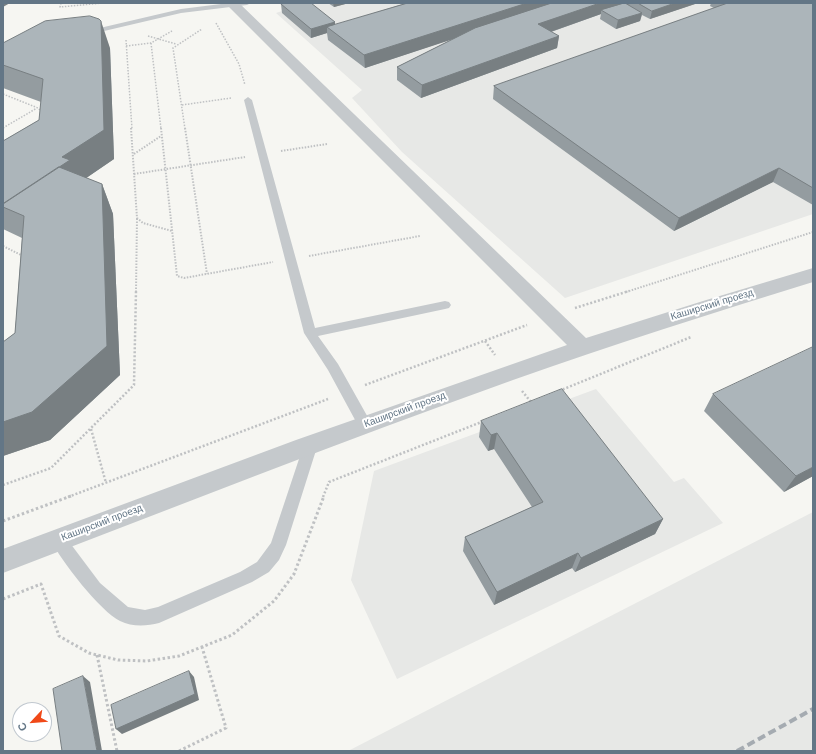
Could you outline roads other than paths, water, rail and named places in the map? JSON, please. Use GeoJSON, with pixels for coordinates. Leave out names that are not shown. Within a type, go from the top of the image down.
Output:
{"type":"FeatureCollection","features":[{"type":"Feature","properties":{"kind":"street"},"geometry":{"type":"LineString","coordinates":[[240,4],[582,347]]}},
{"type":"Feature","properties":{"kind":"street","name":"Каширский проезд"},"geometry":{"type":"LineString","coordinates":[[3,561],[311,444],[582,347],[693,311],[813,275]]}},
{"type":"Feature","properties":{"kind":"lane"},"geometry":{"type":"LineString","coordinates":[[171,3],[176,12]]}},
{"type":"Feature","properties":{"kind":"lane"},"geometry":{"type":"LineString","coordinates":[[80,34],[176,12],[240,4]]}},
{"type":"Feature","properties":{"kind":"lane"},"geometry":{"type":"LineString","coordinates":[[247,95],[310,333],[333,368],[365,425]]}},
{"type":"Feature","properties":{"kind":"lane"},"geometry":{"type":"LineString","coordinates":[[310,333],[445,305]]}},
{"type":"Feature","properties":{"kind":"lane"},"geometry":{"type":"LineString","coordinates":[[59,540],[94,588],[124,615],[145,618],[159,615],[246,578],[263,567],[273,555],[278,545],[311,444]]}},
{"type":"Feature","properties":{"kind":"railway"},"geometry":{"type":"LineString","coordinates":[[737,751],[813,709]]}}]}
